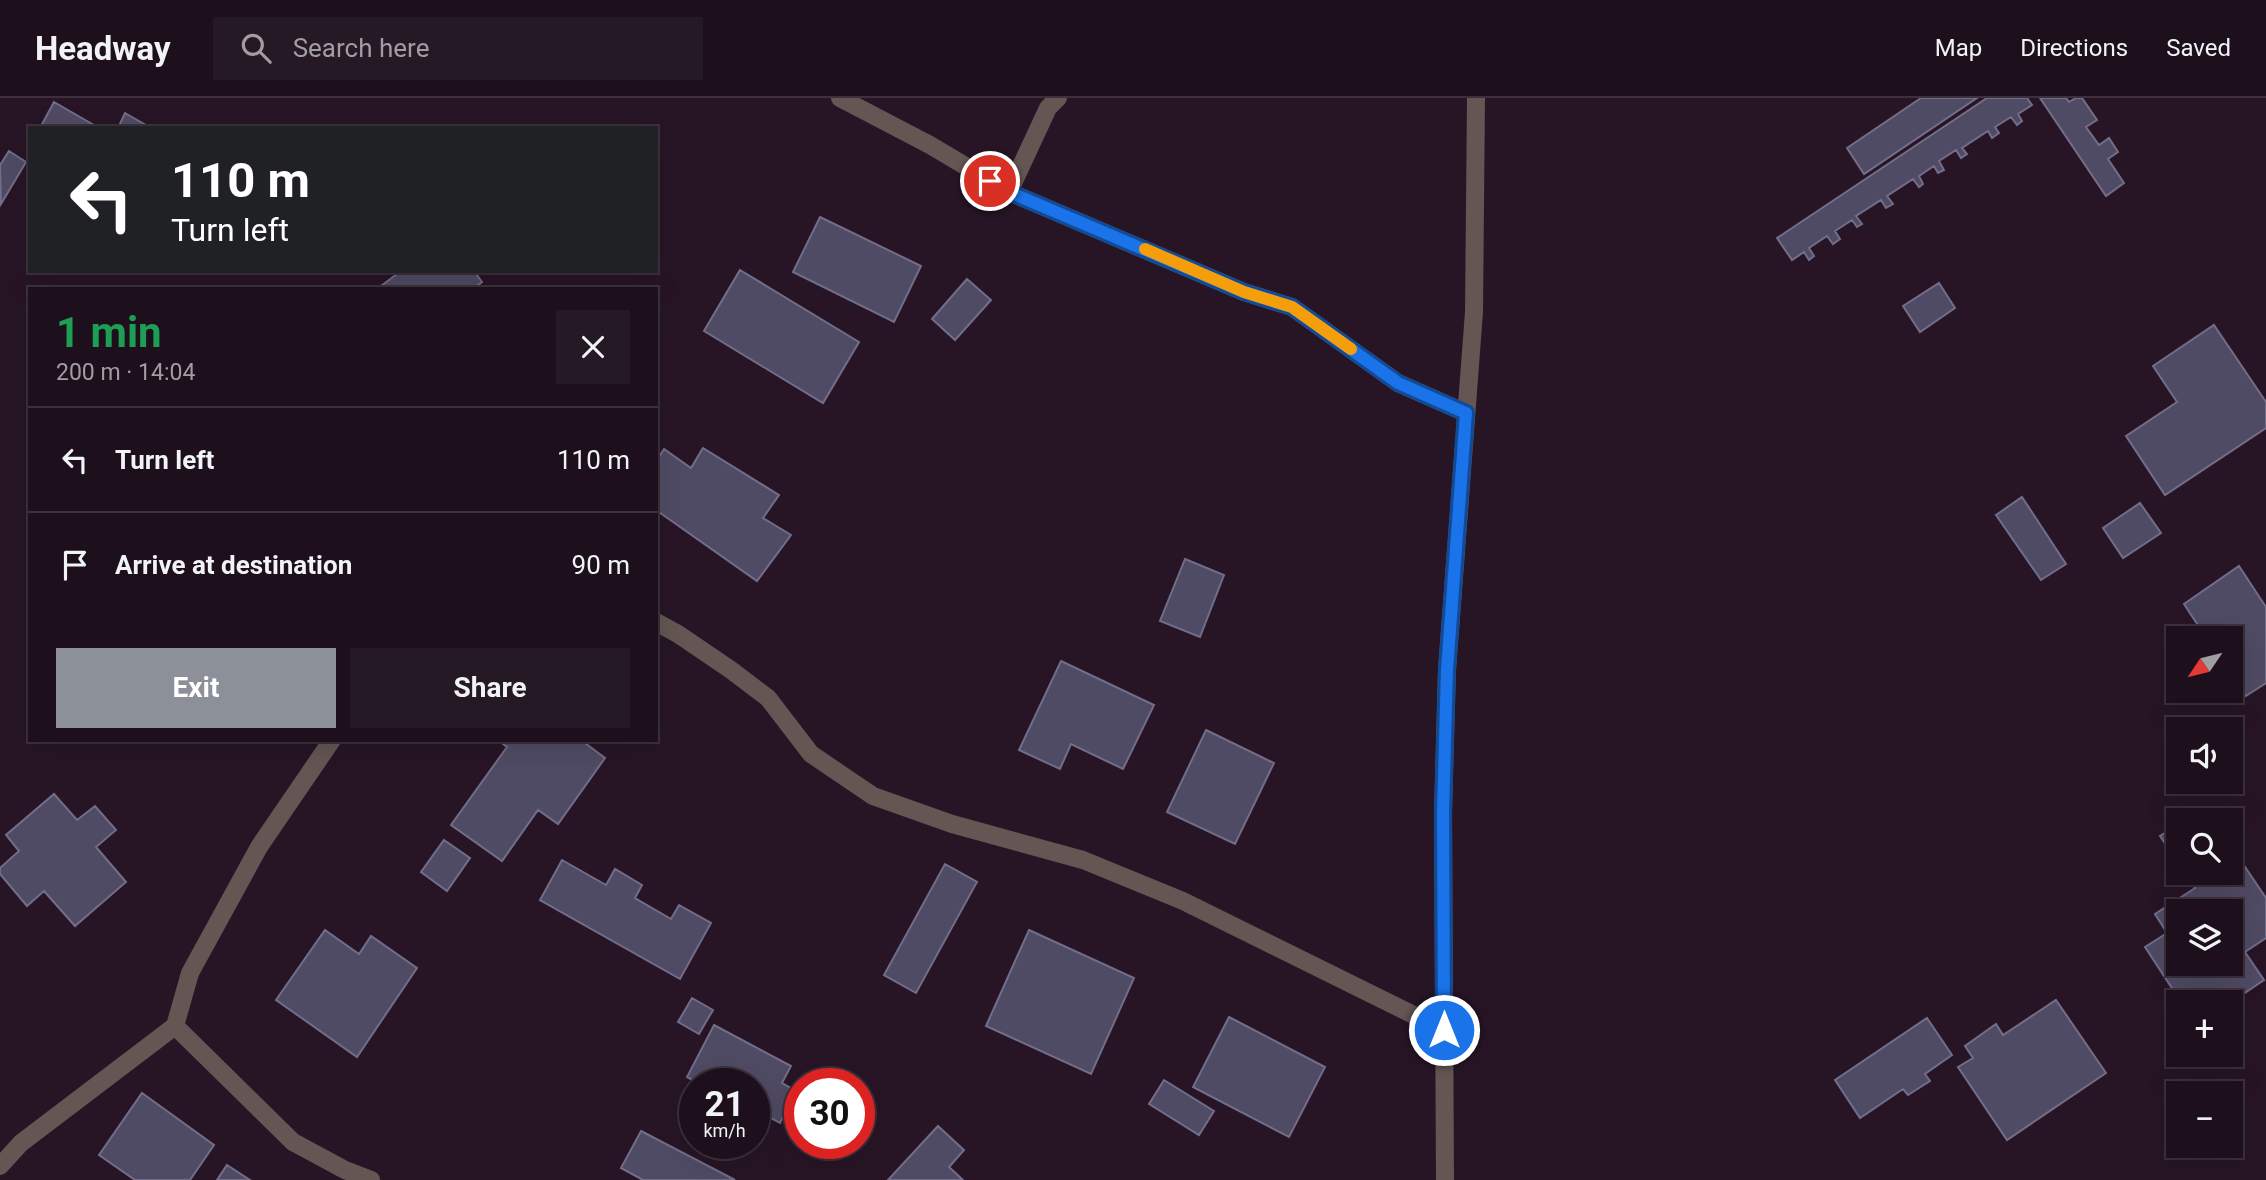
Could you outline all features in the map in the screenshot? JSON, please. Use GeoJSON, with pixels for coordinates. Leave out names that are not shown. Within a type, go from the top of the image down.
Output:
{"type":"FeatureCollection","features":[{"type":"Feature","properties":{"kind":"street"},"geometry":{"type":"LineString","coordinates":[[840,98],[930,145],[1009,192],[1244,292],[1292,307],[1398,383],[1466,413]]}},
{"type":"Feature","properties":{"kind":"street"},"geometry":{"type":"LineString","coordinates":[[1009,192],[1048,108],[1058,98]]}},
{"type":"Feature","properties":{"kind":"street"},"geometry":{"type":"LineString","coordinates":[[1445,1180],[1443,812],[1447,670],[1474,312],[1476,98]]}},
{"type":"Feature","properties":{"kind":"street"},"geometry":{"type":"LineString","coordinates":[[658,623],[731,670],[768,698],[811,754],[873,796],[952,824],[1083,860],[1183,901],[1444,1030]]}},
{"type":"Feature","properties":{"kind":"street"},"geometry":{"type":"LineString","coordinates":[[0,1166],[21,1143],[176,1026],[190,974],[259,847],[331,742]]}},
{"type":"Feature","properties":{"kind":"street"},"geometry":{"type":"LineString","coordinates":[[176,1026],[293,1142],[370,1180]]}},
{"type":"Feature","properties":{"kind":"building"},"geometry":{"type":"Polygon","coordinates":[[[1921,98],[1977,98],[1864,174],[1847,148],[1921,98]]]}},
{"type":"Feature","properties":{"kind":"building"},"geometry":{"type":"Polygon","coordinates":[[[1987,98],[2027,98],[2032,105],[2018,114],[2022,121],[2017,125],[2011,117],[1995,127],[1999,133],[1992,138],[1988,131],[1962,148],[1967,154],[1961,158],[1956,150],[1939,161],[1944,170],[1938,173],[1934,166],[1919,176],[1923,184],[1919,187],[1913,179],[1887,196],[1893,204],[1886,208],[1881,200],[1856,216],[1862,224],[1857,227],[1852,220],[1835,231],[1840,239],[1833,244],[1827,236],[1809,248],[1814,256],[1809,260],[1804,252],[1792,260],[1777,238],[1987,98]]]}},
{"type":"Feature","properties":{"kind":"building"},"geometry":{"type":"Polygon","coordinates":[[[2040,98],[2066,98],[2069,102],[2082,98],[2097,120],[2086,127],[2099,145],[2109,138],[2118,152],[2108,159],[2124,183],[2106,196],[2040,98]]]}},
{"type":"Feature","properties":{"kind":"building"},"geometry":{"type":"Polygon","coordinates":[[[54,102],[96,126],[41,126],[54,102]]]}},
{"type":"Feature","properties":{"kind":"building"},"geometry":{"type":"Polygon","coordinates":[[[125,113],[148,126],[119,126],[125,113]]]}},
{"type":"Feature","properties":{"kind":"building"},"geometry":{"type":"Polygon","coordinates":[[[9,151],[26,162],[1,204],[0,165],[9,151]]]}},
{"type":"Feature","properties":{"kind":"building"},"geometry":{"type":"Polygon","coordinates":[[[820,217],[921,266],[894,322],[793,272],[820,217]]]}},
{"type":"Feature","properties":{"kind":"building"},"geometry":{"type":"Polygon","coordinates":[[[740,270],[859,342],[823,403],[704,331],[740,270]]]}},
{"type":"Feature","properties":{"kind":"building"},"geometry":{"type":"Polygon","coordinates":[[[398,273],[475,273],[482,282],[476,287],[380,287],[398,273]]]}},
{"type":"Feature","properties":{"kind":"building"},"geometry":{"type":"Polygon","coordinates":[[[967,279],[991,300],[955,340],[932,319],[967,279]]]}},
{"type":"Feature","properties":{"kind":"building"},"geometry":{"type":"Polygon","coordinates":[[[1939,283],[1955,308],[1920,332],[1903,306],[1939,283]]]}},
{"type":"Feature","properties":{"kind":"building"},"geometry":{"type":"Polygon","coordinates":[[[2214,325],[2266,402],[2266,428],[2165,495],[2126,436],[2177,402],[2153,366],[2214,325]]]}},
{"type":"Feature","properties":{"kind":"building"},"geometry":{"type":"Polygon","coordinates":[[[703,448],[779,495],[763,518],[791,535],[757,581],[658,511],[658,459],[664,449],[691,468],[703,448]]]}},
{"type":"Feature","properties":{"kind":"building"},"geometry":{"type":"Polygon","coordinates":[[[2022,497],[2066,564],[2041,580],[1996,515],[2022,497]]]}},
{"type":"Feature","properties":{"kind":"building"},"geometry":{"type":"Polygon","coordinates":[[[2140,503],[2161,533],[2123,558],[2103,528],[2140,503]]]}},
{"type":"Feature","properties":{"kind":"building"},"geometry":{"type":"Polygon","coordinates":[[[1185,559],[1224,575],[1200,637],[1160,621],[1185,559]]]}},
{"type":"Feature","properties":{"kind":"building"},"geometry":{"type":"Polygon","coordinates":[[[2239,566],[2266,607],[2266,683],[2246,696],[2244,693],[2244,626],[2198,626],[2184,604],[2239,566]]]}},
{"type":"Feature","properties":{"kind":"building"},"geometry":{"type":"Polygon","coordinates":[[[1061,661],[1154,705],[1123,769],[1071,744],[1060,769],[1019,750],[1061,661]]]}},
{"type":"Feature","properties":{"kind":"building"},"geometry":{"type":"Polygon","coordinates":[[[1206,730],[1274,763],[1235,844],[1167,812],[1206,730]]]}},
{"type":"Feature","properties":{"kind":"building"},"geometry":{"type":"Polygon","coordinates":[[[501,742],[584,742],[605,758],[558,824],[538,810],[502,861],[451,825],[507,747],[501,742]]]}},
{"type":"Feature","properties":{"kind":"building"},"geometry":{"type":"Polygon","coordinates":[[[54,794],[77,820],[95,806],[116,830],[96,847],[126,882],[75,926],[44,891],[27,906],[0,874],[0,868],[19,851],[6,835],[54,794]]]}},
{"type":"Feature","properties":{"kind":"building"},"geometry":{"type":"Polygon","coordinates":[[[2166,832],[2166,845],[2160,836],[2166,832]]]}},
{"type":"Feature","properties":{"kind":"building"},"geometry":{"type":"Polygon","coordinates":[[[444,840],[470,858],[447,891],[421,872],[444,840]]]}},
{"type":"Feature","properties":{"kind":"building"},"geometry":{"type":"Polygon","coordinates":[[[562,860],[606,885],[615,869],[642,885],[635,898],[671,919],[679,905],[711,923],[680,979],[540,900],[562,860]]]}},
{"type":"Feature","properties":{"kind":"building"},"geometry":{"type":"Polygon","coordinates":[[[945,864],[977,882],[916,993],[884,975],[945,864]]]}},
{"type":"Feature","properties":{"kind":"building"},"geometry":{"type":"Polygon","coordinates":[[[2243,864],[2266,898],[2266,938],[2245,952],[2264,980],[2243,994],[2243,990],[2173,990],[2145,947],[2166,934],[2166,976],[2243,976],[2243,899],[2178,899],[2195,888],[2193,885],[2243,885],[2243,864]]]}},
{"type":"Feature","properties":{"kind":"building"},"geometry":{"type":"Polygon","coordinates":[[[2166,907],[2166,931],[2155,914],[2166,907]]]}},
{"type":"Feature","properties":{"kind":"building"},"geometry":{"type":"Polygon","coordinates":[[[325,930],[359,954],[371,936],[417,968],[357,1057],[276,1000],[325,930]]]}},
{"type":"Feature","properties":{"kind":"building"},"geometry":{"type":"Polygon","coordinates":[[[1029,930],[1134,978],[1091,1074],[986,1026],[1029,930]]]}},
{"type":"Feature","properties":{"kind":"building"},"geometry":{"type":"Polygon","coordinates":[[[692,998],[713,1010],[699,1034],[678,1022],[692,998]]]}},
{"type":"Feature","properties":{"kind":"building"},"geometry":{"type":"Polygon","coordinates":[[[2056,1000],[2106,1073],[2007,1140],[1958,1067],[1973,1058],[1965,1046],[1996,1024],[2003,1035],[2056,1000]]]}},
{"type":"Feature","properties":{"kind":"building"},"geometry":{"type":"Polygon","coordinates":[[[1229,1017],[1325,1067],[1289,1137],[1193,1087],[1229,1017]]]}},
{"type":"Feature","properties":{"kind":"building"},"geometry":{"type":"Polygon","coordinates":[[[1927,1018],[1952,1055],[1925,1074],[1930,1081],[1908,1095],[1903,1089],[1860,1118],[1835,1080],[1927,1018]]]}},
{"type":"Feature","properties":{"kind":"building"},"geometry":{"type":"Polygon","coordinates":[[[714,1025],[791,1066],[784,1068],[784,1115],[780,1123],[770,1118],[770,1068],[692,1068],[714,1025]]]}},
{"type":"Feature","properties":{"kind":"building"},"geometry":{"type":"Polygon","coordinates":[[[1164,1080],[1214,1111],[1199,1135],[1149,1104],[1164,1080]]]}},
{"type":"Feature","properties":{"kind":"building"},"geometry":{"type":"Polygon","coordinates":[[[142,1093],[214,1145],[190,1180],[135,1180],[99,1155],[142,1093]]]}},
{"type":"Feature","properties":{"kind":"building"},"geometry":{"type":"Polygon","coordinates":[[[938,1126],[964,1150],[949,1167],[963,1180],[888,1180],[938,1126]]]}},
{"type":"Feature","properties":{"kind":"building"},"geometry":{"type":"Polygon","coordinates":[[[641,1131],[679,1151],[679,1159],[695,1159],[735,1180],[643,1180],[621,1168],[641,1131]]]}},
{"type":"Feature","properties":{"kind":"building"},"geometry":{"type":"Polygon","coordinates":[[[227,1165],[250,1180],[217,1180],[227,1165]]]}},
{"type":"Feature","properties":{"kind":"slow traffic"},"geometry":{"type":"LineString","coordinates":[[1145,249],[1244,292],[1292,307],[1351,349]]}},
{"type":"Feature","properties":{"kind":"route"},"geometry":{"type":"LineString","coordinates":[[990,181],[1009,192],[1244,292],[1292,307],[1398,383],[1466,413],[1447,670],[1443,812],[1444,1030]]}}]}
